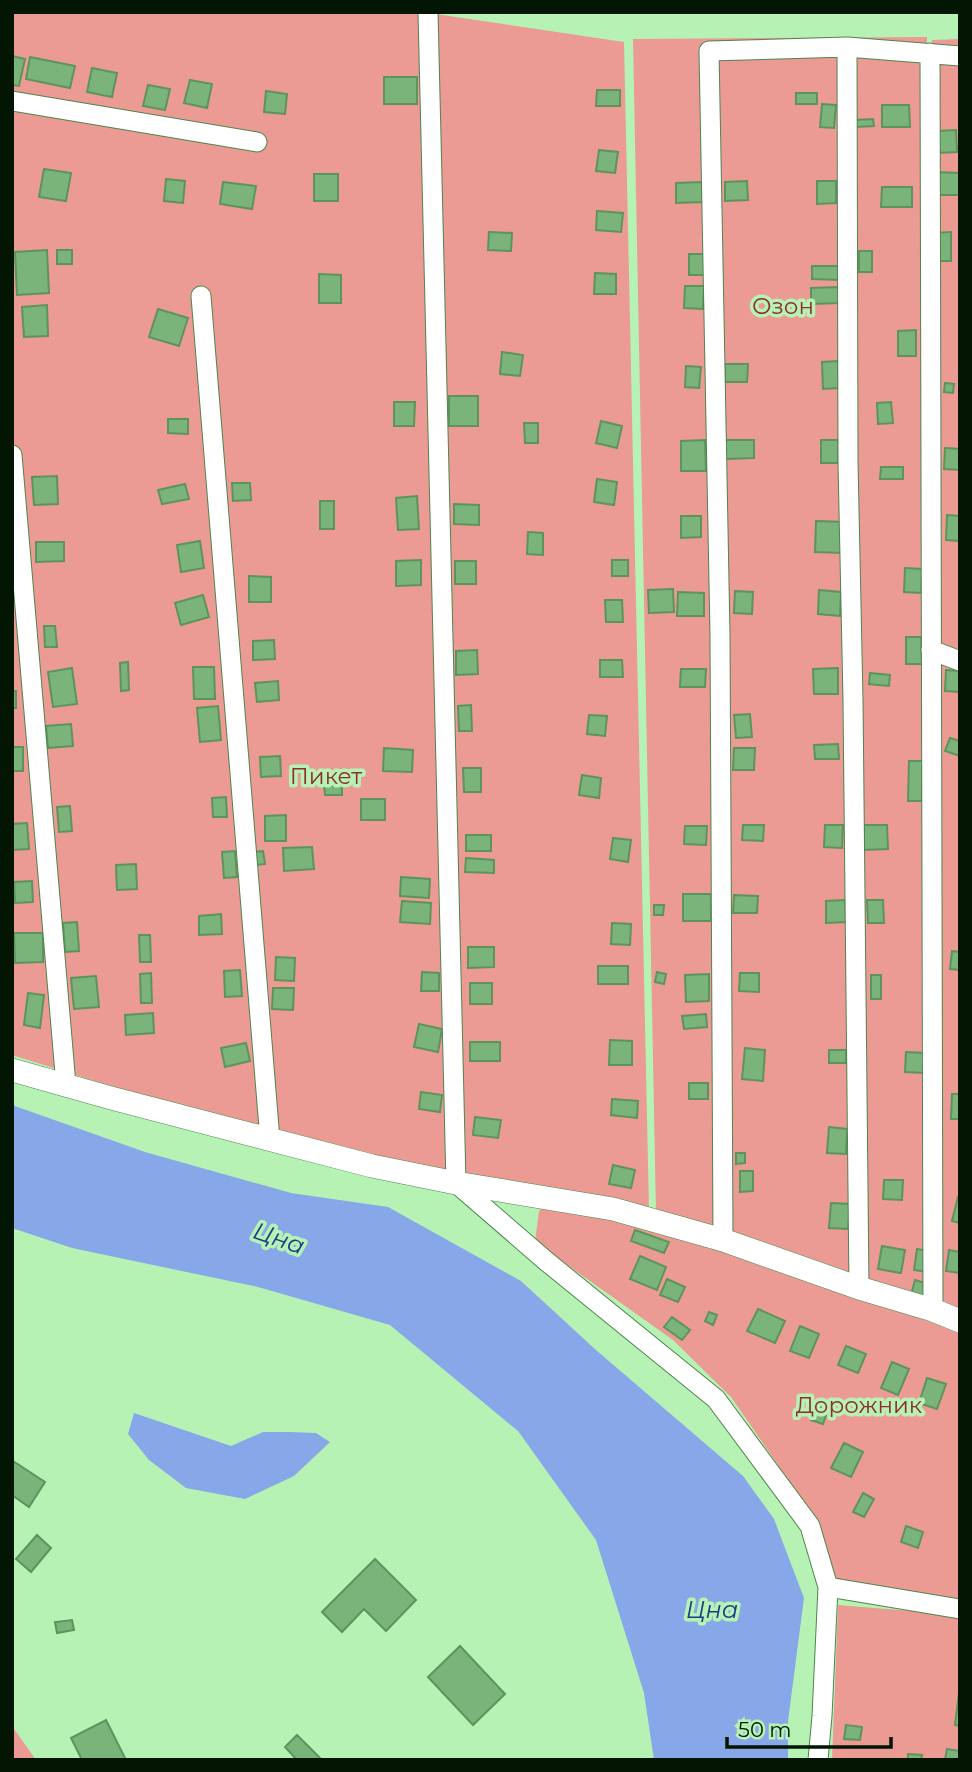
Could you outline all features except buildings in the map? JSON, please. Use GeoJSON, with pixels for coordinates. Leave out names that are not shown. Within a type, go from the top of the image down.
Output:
{"type":"FeatureCollection","features":[{"type":"Feature","properties":{"kind":"street"},"geometry":{"type":"LineString","coordinates":[[428,12],[456,1183],[556,1270],[716,1399],[810,1526],[828,1587],[818,1760]]}},
{"type":"Feature","properties":{"kind":"street"},"geometry":{"type":"LineString","coordinates":[[723,1240],[720,635],[709,51],[847,47],[960,56]]}},
{"type":"Feature","properties":{"kind":"street"},"geometry":{"type":"LineString","coordinates":[[847,47],[848,462],[859,1288]]}},
{"type":"Feature","properties":{"kind":"street"},"geometry":{"type":"LineString","coordinates":[[930,53],[933,1310]]}},
{"type":"Feature","properties":{"kind":"street"},"geometry":{"type":"LineString","coordinates":[[12,101],[257,142]]}},
{"type":"Feature","properties":{"kind":"street"},"geometry":{"type":"LineString","coordinates":[[201,296],[270,1140]]}},
{"type":"Feature","properties":{"kind":"street"},"geometry":{"type":"LineString","coordinates":[[12,455],[66,1085]]}},
{"type":"Feature","properties":{"kind":"street"},"geometry":{"type":"LineString","coordinates":[[930,650],[960,661]]}},
{"type":"Feature","properties":{"kind":"street"},"geometry":{"type":"LineString","coordinates":[[12,1070],[372,1166],[613,1209],[723,1240],[960,1321]]}},
{"type":"Feature","properties":{"kind":"street"},"geometry":{"type":"LineString","coordinates":[[828,1587],[960,1609]]}},
{"type":"Feature","properties":{"kind":"green space","name":"Пикет"},"geometry":{"type":"Polygon","coordinates":[[[12,12],[422,12],[624,42],[649,1211],[405,1162],[203,1115],[12,1055],[12,12]]]}},
{"type":"Feature","properties":{"kind":"green space","name":"Озон"},"geometry":{"type":"Polygon","coordinates":[[[927,37],[930,1279],[927,1303],[656,1213],[633,39],[927,37]]]}},
{"type":"Feature","properties":{"kind":"green space"},"geometry":{"type":"Polygon","coordinates":[[[960,39],[960,1312],[939,1305],[932,40],[960,39]]]}},
{"type":"Feature","properties":{"kind":"green space","name":"Дорожник"},"geometry":{"type":"Polygon","coordinates":[[[548,1203],[729,1253],[960,1332],[960,1599],[837,1581],[816,1520],[731,1397],[673,1340],[535,1242],[539,1211],[548,1203]]]}},
{"type":"Feature","properties":{"kind":"green space"},"geometry":{"type":"Polygon","coordinates":[[[838,1605],[960,1615],[960,1760],[832,1760],[838,1605]]]}},
{"type":"Feature","properties":{"kind":"green space"},"geometry":{"type":"Polygon","coordinates":[[[12,1726],[36,1760],[12,1760],[12,1726]]]}},
{"type":"Feature","properties":{"kind":"water","name":"Цна"},"geometry":{"type":"Polygon","coordinates":[[[12,1105],[145,1152],[291,1193],[388,1207],[521,1281],[596,1350],[743,1476],[774,1519],[804,1598],[788,1721],[788,1760],[654,1760],[644,1693],[596,1540],[518,1431],[390,1325],[258,1287],[72,1248],[12,1228],[12,1105]]]}},
{"type":"Feature","properties":{"kind":"water"},"geometry":{"type":"Polygon","coordinates":[[[134,1413],[231,1446],[263,1432],[316,1433],[330,1442],[294,1476],[245,1499],[186,1488],[149,1460],[128,1434],[134,1413]]]}}]}
